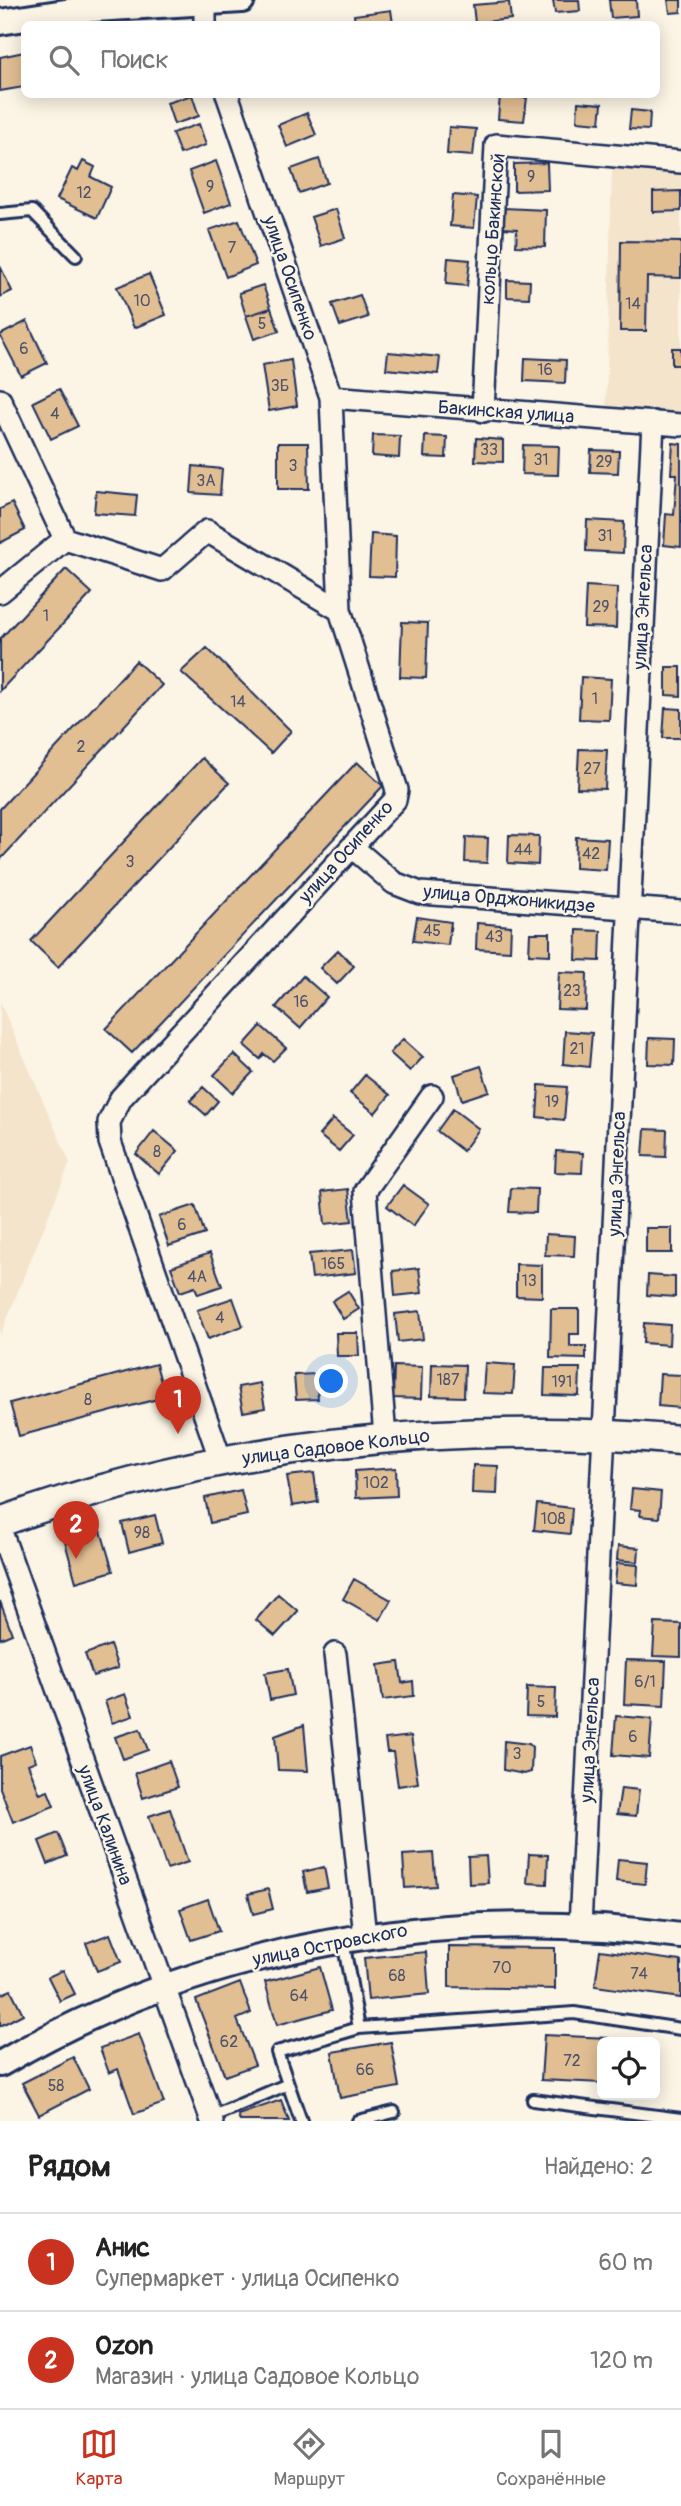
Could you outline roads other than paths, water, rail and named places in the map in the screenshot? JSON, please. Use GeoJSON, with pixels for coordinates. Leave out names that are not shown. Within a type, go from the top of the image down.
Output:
{"type":"FeatureCollection","features":[{"type":"Feature","properties":{"kind":"main road","name":"улица Садовое Кольцо"},"geometry":{"type":"LineString","coordinates":[[0,1522],[120,1485],[221,1461],[385,1437],[499,1432],[606,1434],[681,1440]]}},
{"type":"Feature","properties":{"kind":"street"},"geometry":{"type":"LineString","coordinates":[[15,13],[204,10],[242,0]]}},
{"type":"Feature","properties":{"kind":"street","name":"улица Осипенко"},"geometry":{"type":"LineString","coordinates":[[221,1461],[110,1142],[109,1122],[121,1098],[395,800],[397,790],[340,610],[331,397],[228,98]]}},
{"type":"Feature","properties":{"kind":"street","name":"кольцо Бакинской"},"geometry":{"type":"LineString","coordinates":[[483,411],[496,145],[681,162]]}},
{"type":"Feature","properties":{"kind":"street","name":"Бакинская улица"},"geometry":{"type":"LineString","coordinates":[[331,397],[681,425]]}},
{"type":"Feature","properties":{"kind":"street"},"geometry":{"type":"LineString","coordinates":[[0,400],[65,539],[162,570],[207,531],[340,610]]}},
{"type":"Feature","properties":{"kind":"street","name":"улица Энгельса"},"geometry":{"type":"LineString","coordinates":[[580,1926],[606,1434],[628,909],[653,422]]}},
{"type":"Feature","properties":{"kind":"street"},"geometry":{"type":"LineString","coordinates":[[0,593],[65,539]]}},
{"type":"Feature","properties":{"kind":"street","name":"улица Орджоникидзе"},"geometry":{"type":"LineString","coordinates":[[352,847],[394,883],[420,893],[681,912]]}},
{"type":"Feature","properties":{"kind":"street"},"geometry":{"type":"LineString","coordinates":[[385,1437],[365,1191],[432,1096]]}},
{"type":"Feature","properties":{"kind":"street","name":"улица Калинина"},"geometry":{"type":"LineString","coordinates":[[0,1529],[212,2119]]}},
{"type":"Feature","properties":{"kind":"street"},"geometry":{"type":"LineString","coordinates":[[335,1654],[354,1938]]}},
{"type":"Feature","properties":{"kind":"street","name":"улица Островского"},"geometry":{"type":"LineString","coordinates":[[0,2064],[62,2031],[163,1986],[263,1956],[354,1938],[473,1925],[580,1926],[681,1936]]}},
{"type":"Feature","properties":{"kind":"lane"},"geometry":{"type":"LineString","coordinates":[[0,214],[32,211],[76,256]]}},
{"type":"Feature","properties":{"kind":"lane"},"geometry":{"type":"LineString","coordinates":[[354,1938],[359,2028]]}},
{"type":"Feature","properties":{"kind":"lane"},"geometry":{"type":"LineString","coordinates":[[301,2121],[277,2052],[359,2028],[573,2014],[681,2029]]}},
{"type":"Feature","properties":{"kind":"lane"},"geometry":{"type":"LineString","coordinates":[[212,2119],[288,2084]]}},
{"type":"Feature","properties":{"kind":"lane"},"geometry":{"type":"LineString","coordinates":[[533,2101],[681,2119]]}},
{"type":"Feature","properties":{"kind":"lane"},"geometry":{"type":"LineString","coordinates":[[358,2121],[394,2112]]}},
{"type":"Feature","properties":{"kind":"place","name":"Анис"},"geometry":{"type":"Point","coordinates":[178,1434]}},
{"type":"Feature","properties":{"kind":"place","name":"Ozon"},"geometry":{"type":"Point","coordinates":[76,1559]}}]}
